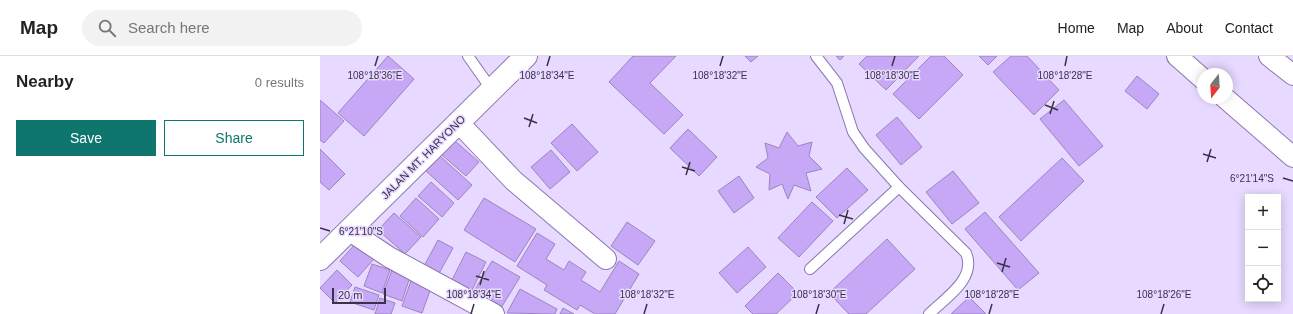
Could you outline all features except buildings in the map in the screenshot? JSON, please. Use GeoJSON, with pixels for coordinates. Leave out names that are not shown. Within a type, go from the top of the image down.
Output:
{"type":"FeatureCollection","features":[{"type":"Feature","properties":{"kind":"main road","name":"JALAN MT. HARYONO"},"geometry":{"type":"LineString","coordinates":[[320,259],[526,56]]}},
{"type":"Feature","properties":{"kind":"street"},"geometry":{"type":"LineString","coordinates":[[1177,56],[1197,74]]}},
{"type":"Feature","properties":{"kind":"street"},"geometry":{"type":"LineString","coordinates":[[1269,56],[1293,75]]}},
{"type":"Feature","properties":{"kind":"street"},"geometry":{"type":"LineString","coordinates":[[1232,104],[1293,157]]}},
{"type":"Feature","properties":{"kind":"street"},"geometry":{"type":"LineString","coordinates":[[458,122],[514,181],[606,259]]}},
{"type":"Feature","properties":{"kind":"street"},"geometry":{"type":"LineString","coordinates":[[350,231],[389,257],[494,314]]}},
{"type":"Feature","properties":{"kind":"lane"},"geometry":{"type":"LineString","coordinates":[[468,56],[492,90]]}},
{"type":"Feature","properties":{"kind":"lane"},"geometry":{"type":"LineString","coordinates":[[816,56],[837,83],[854,132],[864,148],[899,187],[966,253],[969,260],[969,268],[964,281],[929,314]]}},
{"type":"Feature","properties":{"kind":"lane"},"geometry":{"type":"LineString","coordinates":[[810,270],[899,187]]}}]}
